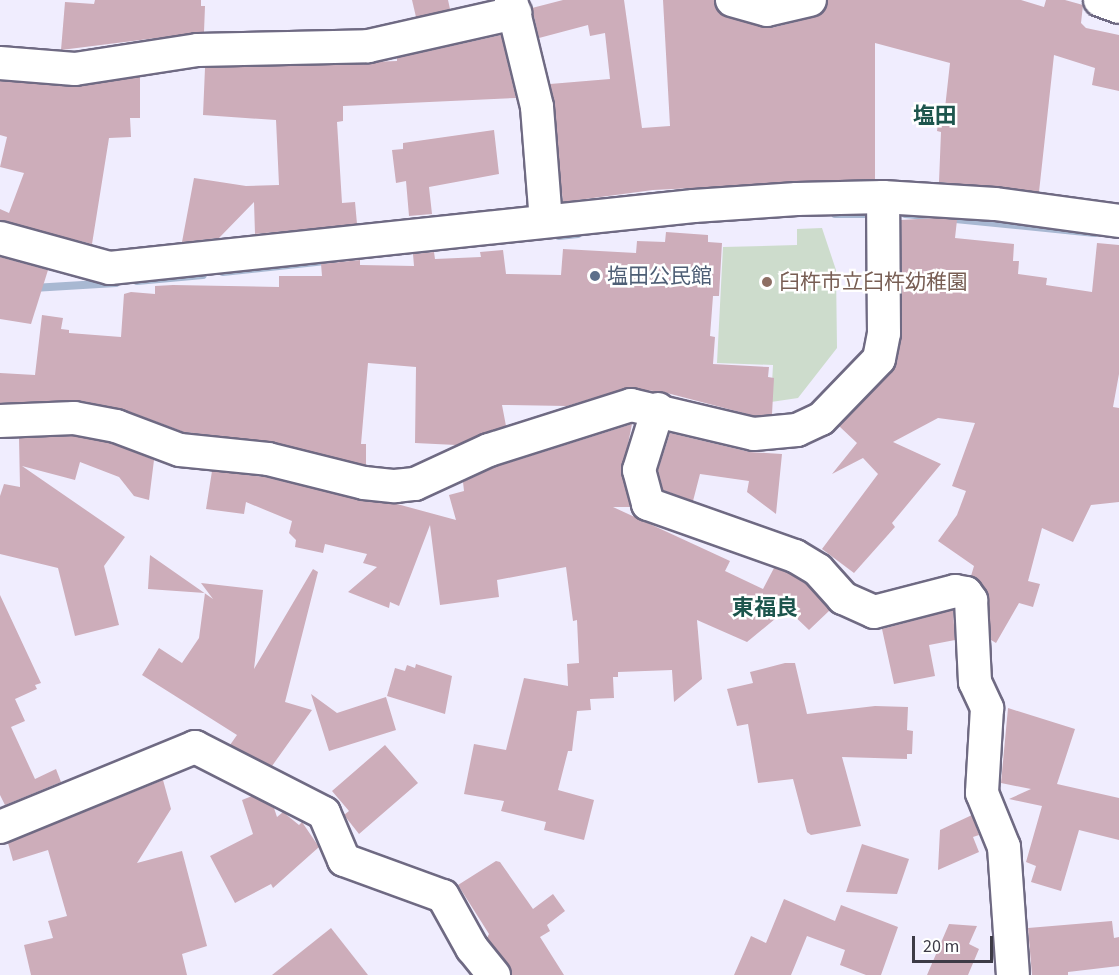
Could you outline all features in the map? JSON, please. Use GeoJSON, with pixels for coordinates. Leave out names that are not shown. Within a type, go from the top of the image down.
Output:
{"type":"FeatureCollection","features":[{"type":"Feature","properties":{"kind":"street"},"geometry":{"type":"LineString","coordinates":[[732,0],[767,10],[810,0]]}},
{"type":"Feature","properties":{"kind":"street"},"geometry":{"type":"LineString","coordinates":[[1100,0],[1119,7]]}},
{"type":"Feature","properties":{"kind":"street"},"geometry":{"type":"LineString","coordinates":[[0,63],[75,69],[198,50],[368,46],[513,6],[537,107],[546,221]]}},
{"type":"Feature","properties":{"kind":"street"},"geometry":{"type":"LineString","coordinates":[[0,421],[74,418],[116,426],[180,450],[268,459],[364,483],[395,486],[415,484],[439,476],[489,450],[544,430],[631,405],[658,409],[754,434],[788,432],[820,419],[879,359],[885,333],[883,197]]}},
{"type":"Feature","properties":{"kind":"street"},"geometry":{"type":"LineString","coordinates":[[0,238],[110,268],[694,206],[883,197],[995,204],[1119,221]]}},
{"type":"Feature","properties":{"kind":"street"},"geometry":{"type":"LineString","coordinates":[[658,409],[639,470],[648,504],[795,556],[818,570],[843,598],[874,612],[955,591],[966,593],[974,631],[975,682],[987,708],[982,793],[1004,847],[1013,975]]}},
{"type":"Feature","properties":{"kind":"street"},"geometry":{"type":"LineString","coordinates":[[0,827],[195,747],[324,813],[344,860],[443,896],[472,948],[494,975]]}},
{"type":"Feature","properties":{"kind":"green space"},"geometry":{"type":"Polygon","coordinates":[[[822,228],[836,270],[837,348],[798,398],[771,402],[773,365],[717,363],[723,247],[797,245],[797,229],[822,228]]]}},
{"type":"Feature","properties":{"kind":"building"},"geometry":{"type":"Polygon","coordinates":[[[95,0],[201,0],[201,6],[205,6],[204,32],[61,50],[65,2],[94,4],[95,0]]]}},
{"type":"Feature","properties":{"kind":"building"},"geometry":{"type":"Polygon","coordinates":[[[412,0],[448,0],[450,9],[416,17],[412,0]]]}},
{"type":"Feature","properties":{"kind":"building"},"geometry":{"type":"Polygon","coordinates":[[[563,0],[624,0],[642,128],[670,126],[663,0],[715,0],[719,12],[727,17],[771,28],[823,13],[827,0],[1021,0],[1044,7],[1046,0],[1065,0],[1083,5],[1081,23],[1086,28],[1119,35],[1119,91],[1092,85],[1095,68],[1054,55],[1039,192],[939,182],[941,132],[937,131],[940,107],[945,108],[950,63],[875,43],[875,179],[653,190],[563,202],[550,84],[610,79],[605,33],[590,36],[588,25],[539,38],[532,8],[563,0]]]}},
{"type":"Feature","properties":{"kind":"building"},"geometry":{"type":"Polygon","coordinates":[[[501,35],[516,98],[343,106],[343,121],[337,122],[342,203],[355,202],[357,224],[255,234],[254,202],[219,238],[182,242],[194,178],[246,186],[279,185],[276,120],[203,115],[205,68],[397,61],[397,58],[501,35]]]}},
{"type":"Feature","properties":{"kind":"building"},"geometry":{"type":"Polygon","coordinates":[[[140,77],[140,118],[130,118],[131,137],[109,138],[92,244],[0,221],[0,209],[9,213],[24,173],[0,167],[7,137],[0,135],[0,81],[74,87],[140,77]]]}},
{"type":"Feature","properties":{"kind":"building"},"geometry":{"type":"Polygon","coordinates":[[[494,130],[499,174],[429,187],[432,214],[409,216],[406,181],[396,183],[392,150],[403,149],[403,143],[494,130]]]}},
{"type":"Feature","properties":{"kind":"building"},"geometry":{"type":"Polygon","coordinates":[[[936,218],[957,220],[955,238],[1014,244],[1013,261],[1019,261],[1018,274],[1047,278],[1046,285],[1092,292],[1097,243],[1119,245],[1119,374],[1113,407],[1119,408],[1119,502],[1091,505],[1073,542],[1042,528],[1028,581],[1040,584],[1033,607],[1019,603],[996,643],[991,640],[986,590],[971,576],[974,566],[938,541],[957,515],[966,491],[952,486],[975,423],[938,418],[893,442],[941,464],[892,523],[895,527],[854,573],[822,549],[878,474],[863,458],[832,474],[857,443],[839,426],[897,362],[902,333],[901,220],[936,218]]]}},
{"type":"Feature","properties":{"kind":"building"},"geometry":{"type":"Polygon","coordinates":[[[666,232],[708,235],[708,242],[722,243],[719,296],[713,296],[710,336],[715,337],[713,364],[769,367],[768,377],[774,378],[772,414],[755,416],[663,392],[626,388],[567,406],[502,405],[506,426],[456,445],[415,443],[416,367],[368,363],[361,444],[366,444],[366,465],[272,442],[184,432],[122,409],[77,400],[0,403],[0,373],[35,375],[42,315],[63,318],[61,329],[69,330],[69,333],[121,337],[124,294],[131,292],[155,294],[155,286],[173,285],[279,287],[279,276],[322,276],[321,264],[360,260],[360,265],[414,266],[413,254],[434,252],[435,259],[481,257],[480,252],[503,250],[506,274],[561,275],[563,249],[636,253],[637,241],[665,242],[666,232]]]}},
{"type":"Feature","properties":{"kind":"building"},"geometry":{"type":"Polygon","coordinates":[[[0,257],[48,270],[31,324],[0,319],[0,257]]]}},
{"type":"Feature","properties":{"kind":"building"},"geometry":{"type":"Polygon","coordinates":[[[632,424],[622,474],[630,507],[613,507],[730,561],[725,571],[763,589],[774,568],[787,572],[806,584],[830,610],[809,630],[787,609],[747,642],[697,620],[702,679],[674,702],[672,670],[618,672],[618,677],[613,677],[614,698],[590,699],[591,710],[577,711],[572,751],[568,751],[558,790],[594,800],[584,840],[544,830],[546,822],[501,811],[504,801],[464,794],[474,744],[506,750],[524,678],[568,686],[567,664],[579,663],[577,620],[573,621],[566,567],[497,580],[499,597],[440,605],[430,525],[399,606],[390,602],[389,608],[348,592],[377,567],[363,563],[367,554],[325,544],[323,553],[295,547],[296,540],[289,533],[292,521],[246,502],[244,514],[206,509],[212,471],[265,477],[360,500],[397,504],[456,520],[449,495],[464,491],[463,482],[495,467],[632,424]]]}},
{"type":"Feature","properties":{"kind":"building"},"geometry":{"type":"Polygon","coordinates":[[[670,433],[750,452],[782,454],[776,514],[747,492],[749,481],[700,474],[693,501],[663,490],[658,470],[670,433]]]}},
{"type":"Feature","properties":{"kind":"building"},"geometry":{"type":"Polygon","coordinates":[[[73,436],[111,443],[154,460],[149,500],[134,496],[119,477],[80,462],[75,480],[22,466],[125,537],[104,566],[119,625],[75,636],[58,568],[0,554],[0,496],[4,484],[20,487],[19,438],[73,436]]]}},
{"type":"Feature","properties":{"kind":"building"},"geometry":{"type":"Polygon","coordinates":[[[150,555],[204,593],[148,589],[150,555]]]}},
{"type":"Feature","properties":{"kind":"building"},"geometry":{"type":"Polygon","coordinates":[[[313,569],[318,572],[285,702],[312,710],[272,766],[230,745],[237,735],[142,675],[159,648],[182,663],[199,638],[205,593],[213,599],[201,583],[263,590],[254,669],[313,569]]]}},
{"type":"Feature","properties":{"kind":"building"},"geometry":{"type":"Polygon","coordinates":[[[0,595],[41,683],[35,685],[37,689],[15,699],[25,721],[11,727],[35,779],[56,769],[61,782],[5,805],[0,795],[0,595]]]}},
{"type":"Feature","properties":{"kind":"building"},"geometry":{"type":"Polygon","coordinates":[[[953,610],[955,640],[929,645],[935,676],[894,684],[882,629],[953,610]]]}},
{"type":"Feature","properties":{"kind":"building"},"geometry":{"type":"Polygon","coordinates":[[[785,663],[795,663],[807,714],[875,706],[908,707],[907,730],[913,731],[912,754],[907,754],[907,759],[842,757],[861,826],[811,835],[807,832],[793,779],[758,783],[748,724],[737,726],[727,689],[753,683],[750,672],[785,663]]]}},
{"type":"Feature","properties":{"kind":"building"},"geometry":{"type":"Polygon","coordinates":[[[416,664],[452,676],[445,714],[387,696],[395,668],[405,671],[407,665],[415,668],[416,664]]]}},
{"type":"Feature","properties":{"kind":"building"},"geometry":{"type":"Polygon","coordinates":[[[311,694],[337,713],[386,697],[396,730],[329,751],[311,694]]]}},
{"type":"Feature","properties":{"kind":"building"},"geometry":{"type":"Polygon","coordinates":[[[1008,708],[1075,729],[1057,784],[1119,798],[1119,840],[1079,830],[1061,891],[1031,882],[1036,866],[1026,862],[1042,806],[1009,799],[1031,789],[1001,783],[1008,708]]]}},
{"type":"Feature","properties":{"kind":"building"},"geometry":{"type":"Polygon","coordinates":[[[385,745],[418,783],[359,834],[344,815],[349,811],[332,791],[385,745]]]}},
{"type":"Feature","properties":{"kind":"building"},"geometry":{"type":"Polygon","coordinates":[[[163,780],[171,809],[137,863],[182,851],[207,946],[182,954],[187,975],[31,975],[24,945],[53,938],[48,921],[67,916],[48,850],[13,861],[8,843],[163,780]]]}},
{"type":"Feature","properties":{"kind":"building"},"geometry":{"type":"Polygon","coordinates":[[[252,796],[274,808],[277,817],[283,812],[299,825],[302,822],[319,847],[273,888],[271,884],[235,903],[210,856],[253,834],[242,800],[252,796]]]}},
{"type":"Feature","properties":{"kind":"building"},"geometry":{"type":"Polygon","coordinates":[[[972,815],[979,835],[973,837],[979,852],[938,870],[940,830],[972,815]]]}},
{"type":"Feature","properties":{"kind":"building"},"geometry":{"type":"Polygon","coordinates":[[[862,844],[909,859],[897,894],[846,892],[862,844]]]}},
{"type":"Feature","properties":{"kind":"building"},"geometry":{"type":"Polygon","coordinates":[[[496,861],[500,862],[533,909],[553,894],[565,911],[547,925],[550,931],[540,937],[564,975],[512,975],[508,964],[487,938],[489,934],[458,885],[496,861]]]}},
{"type":"Feature","properties":{"kind":"building"},"geometry":{"type":"Polygon","coordinates":[[[784,899],[835,921],[841,905],[898,927],[881,975],[866,975],[840,965],[845,950],[807,936],[791,975],[734,975],[751,936],[766,943],[784,899]]]}},
{"type":"Feature","properties":{"kind":"building"},"geometry":{"type":"Polygon","coordinates":[[[1112,921],[1114,938],[1119,937],[1119,966],[1068,972],[1068,975],[1032,975],[1028,928],[1112,921]]]}},
{"type":"Feature","properties":{"kind":"building"},"geometry":{"type":"Polygon","coordinates":[[[949,924],[977,926],[969,944],[979,949],[968,975],[927,975],[949,924]]]}},
{"type":"Feature","properties":{"kind":"building"},"geometry":{"type":"Polygon","coordinates":[[[331,928],[368,975],[272,975],[331,928]]]}},
{"type":"Feature","properties":{"kind":"waterway"},"geometry":{"type":"LineString","coordinates":[[835,214],[868,214]]}},
{"type":"Feature","properties":{"kind":"waterway"},"geometry":{"type":"LineString","coordinates":[[905,214],[1095,233]]}},
{"type":"Feature","properties":{"kind":"waterway"},"geometry":{"type":"LineString","coordinates":[[559,236],[578,234]]}},
{"type":"Feature","properties":{"kind":"waterway"},"geometry":{"type":"LineString","coordinates":[[223,272],[334,260]]}},
{"type":"Feature","properties":{"kind":"waterway"},"geometry":{"type":"LineString","coordinates":[[137,281],[203,275]]}},
{"type":"Feature","properties":{"kind":"waterway"},"geometry":{"type":"LineString","coordinates":[[33,288],[116,283]]}},
{"type":"Feature","properties":{"kind":"place","name":"塩田公民館"},"geometry":{"type":"Point","coordinates":[595,276]}},
{"type":"Feature","properties":{"kind":"place","name":"臼杵市立臼杵幼稚園"},"geometry":{"type":"Point","coordinates":[767,282]}},
{"type":"Feature","properties":{"kind":"district","name":"塩田"},"geometry":{"type":"Point","coordinates":[935,117]}},
{"type":"Feature","properties":{"kind":"district","name":"東福良"},"geometry":{"type":"Point","coordinates":[765,609]}}]}
